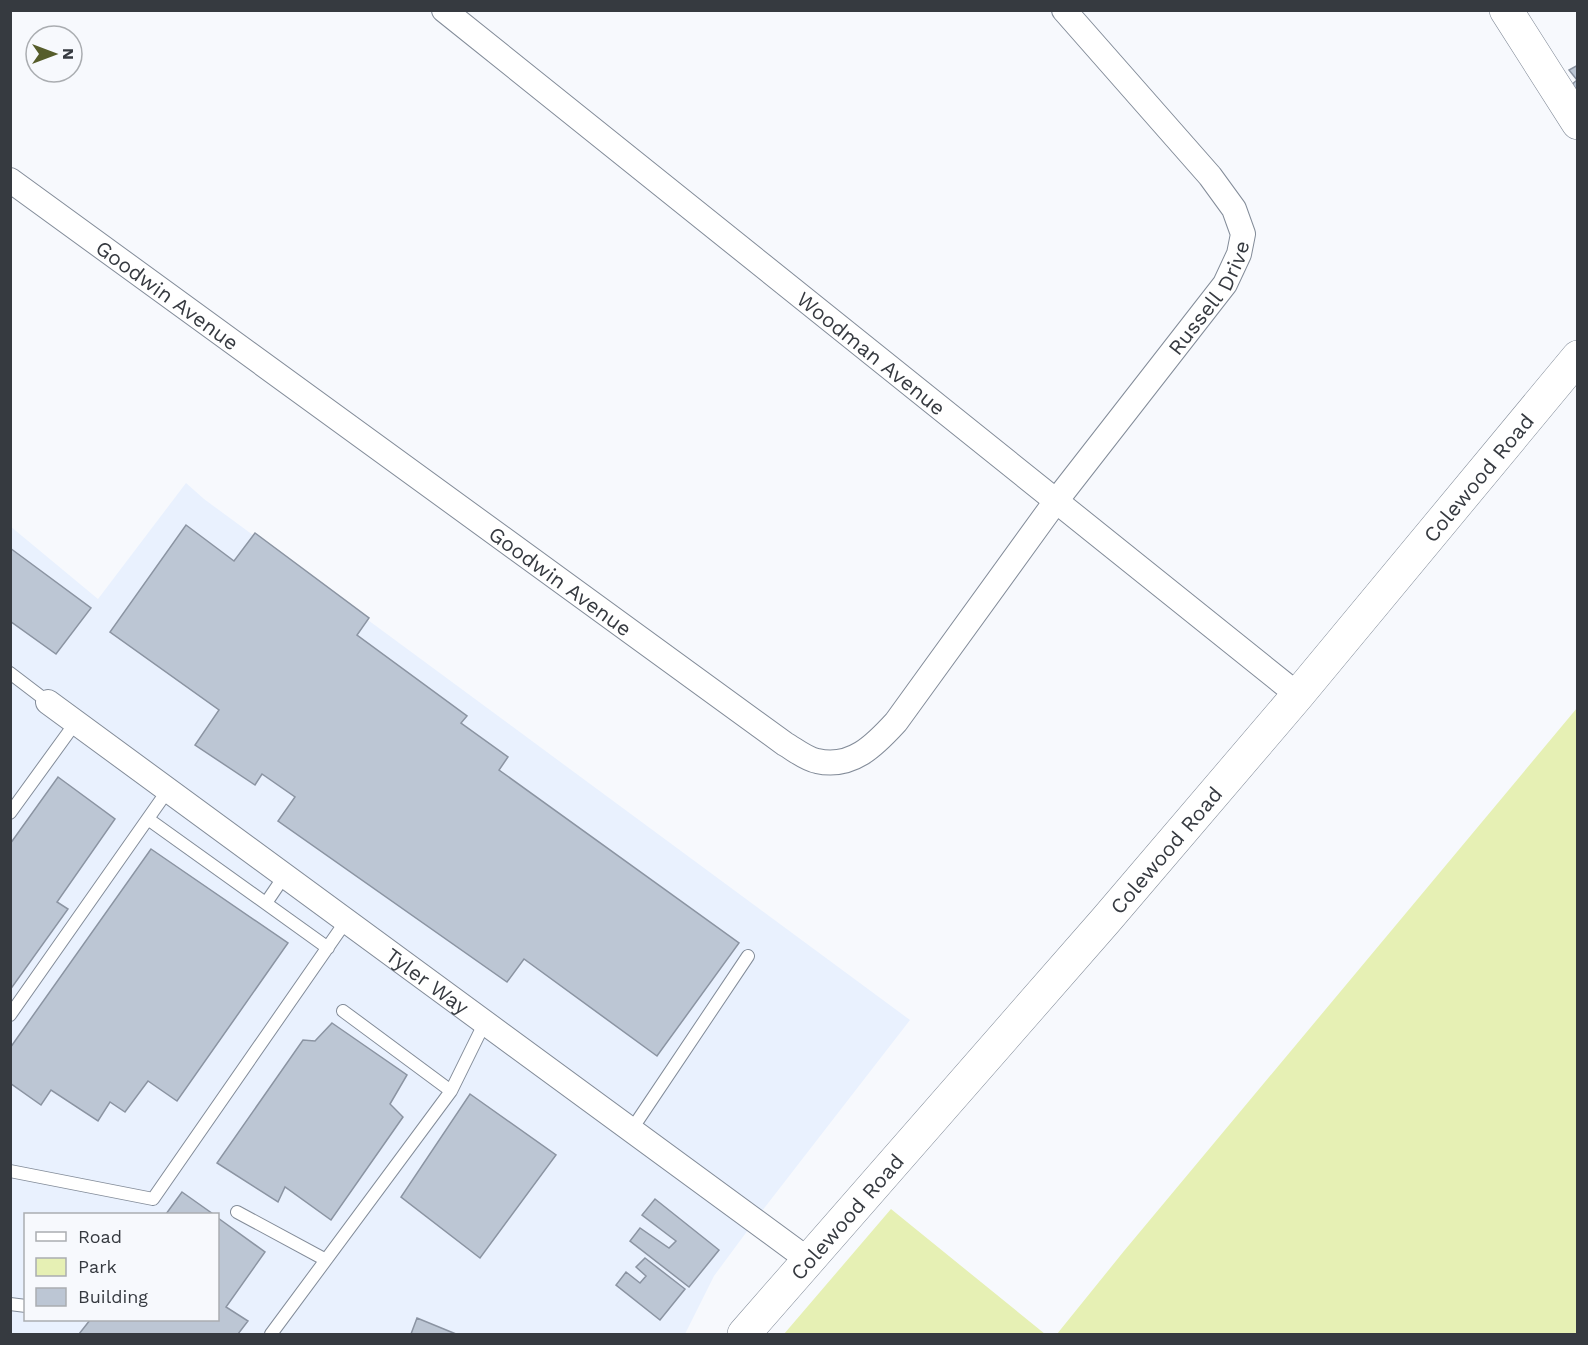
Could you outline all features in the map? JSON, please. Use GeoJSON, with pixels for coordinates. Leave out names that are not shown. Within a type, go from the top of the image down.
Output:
{"type":"FeatureCollection","features":[{"type":"Feature","properties":{"kind":"main road"},"geometry":{"type":"LineString","coordinates":[[1506,10],[1578,123]]}},
{"type":"Feature","properties":{"kind":"main road","name":"Colewood Road"},"geometry":{"type":"LineString","coordinates":[[744,1335],[1298,695],[1578,357]]}},
{"type":"Feature","properties":{"kind":"street","name":"Woodman Avenue"},"geometry":{"type":"LineString","coordinates":[[444,10],[1298,695]]}},
{"type":"Feature","properties":{"kind":"street","name":"Russell Drive"},"geometry":{"type":"LineString","coordinates":[[1056,501],[1225,284],[1239,254],[1243,234],[1234,209],[1210,176],[1064,10]]}},
{"type":"Feature","properties":{"kind":"street","name":"Goodwin Avenue"},"geometry":{"type":"LineString","coordinates":[[10,180],[775,737],[816,761],[836,762],[869,751],[896,722],[1056,501]]}},
{"type":"Feature","properties":{"kind":"street","name":"Tyler Way"},"geometry":{"type":"LineString","coordinates":[[48,702],[807,1260]]}},
{"type":"Feature","properties":{"kind":"lane"},"geometry":{"type":"LineString","coordinates":[[10,673],[48,702]]}},
{"type":"Feature","properties":{"kind":"lane"},"geometry":{"type":"LineString","coordinates":[[10,813],[76,722]]}},
{"type":"Feature","properties":{"kind":"lane"},"geometry":{"type":"LineString","coordinates":[[10,1015],[168,790]]}},
{"type":"Feature","properties":{"kind":"lane"},"geometry":{"type":"LineString","coordinates":[[148,819],[328,948]]}},
{"type":"Feature","properties":{"kind":"lane"},"geometry":{"type":"LineString","coordinates":[[266,903],[285,876]]}},
{"type":"Feature","properties":{"kind":"lane"},"geometry":{"type":"LineString","coordinates":[[10,1171],[153,1199],[346,921]]}},
{"type":"Feature","properties":{"kind":"lane"},"geometry":{"type":"LineString","coordinates":[[632,1130],[748,956]]}},
{"type":"Feature","properties":{"kind":"lane"},"geometry":{"type":"LineString","coordinates":[[343,1011],[451,1091]]}},
{"type":"Feature","properties":{"kind":"lane"},"geometry":{"type":"LineString","coordinates":[[271,1335],[451,1091],[485,1022]]}},
{"type":"Feature","properties":{"kind":"lane"},"geometry":{"type":"LineString","coordinates":[[237,1212],[326,1260]]}},
{"type":"Feature","properties":{"kind":"shaded area"},"geometry":{"type":"Polygon","coordinates":[[[186,483],[204,499],[910,1020],[714,1276],[685,1334],[11,1334],[10,526],[98,599],[186,483]]]}},
{"type":"Feature","properties":{"kind":"green space"},"geometry":{"type":"Polygon","coordinates":[[[1577,708],[1577,1334],[1057,1334],[1124,1251],[1577,708]]]}},
{"type":"Feature","properties":{"kind":"green space"},"geometry":{"type":"Polygon","coordinates":[[[891,1209],[1045,1334],[784,1334],[891,1209]]]}},
{"type":"Feature","properties":{"kind":"building"},"geometry":{"type":"Polygon","coordinates":[[[1578,65],[1578,103],[1569,87],[1577,80],[1569,70],[1578,65]]]}},
{"type":"Feature","properties":{"kind":"building"},"geometry":{"type":"Polygon","coordinates":[[[186,525],[234,561],[255,533],[369,618],[357,635],[467,716],[461,723],[508,757],[499,770],[739,943],[657,1056],[524,959],[507,982],[278,821],[295,797],[262,774],[255,785],[195,745],[219,710],[110,632],[186,525]]]}},
{"type":"Feature","properties":{"kind":"building"},"geometry":{"type":"Polygon","coordinates":[[[10,548],[91,608],[56,654],[10,621],[10,548]]]}},
{"type":"Feature","properties":{"kind":"building"},"geometry":{"type":"Polygon","coordinates":[[[58,777],[115,819],[57,902],[68,909],[10,990],[10,844],[58,777]]]}},
{"type":"Feature","properties":{"kind":"building"},"geometry":{"type":"Polygon","coordinates":[[[151,849],[288,943],[177,1101],[148,1081],[125,1112],[110,1102],[98,1121],[51,1090],[41,1105],[10,1083],[10,1048],[151,849]]]}},
{"type":"Feature","properties":{"kind":"building"},"geometry":{"type":"Polygon","coordinates":[[[332,1023],[407,1075],[390,1104],[403,1117],[331,1220],[285,1187],[278,1202],[217,1163],[303,1040],[315,1041],[332,1023]]]}},
{"type":"Feature","properties":{"kind":"building"},"geometry":{"type":"Polygon","coordinates":[[[470,1094],[556,1155],[480,1258],[401,1197],[470,1094]]]}},
{"type":"Feature","properties":{"kind":"building"},"geometry":{"type":"Polygon","coordinates":[[[182,1192],[212,1213],[167,1213],[182,1192]]]}},
{"type":"Feature","properties":{"kind":"building"},"geometry":{"type":"Polygon","coordinates":[[[655,1199],[719,1250],[689,1287],[630,1241],[640,1228],[669,1248],[676,1241],[642,1215],[655,1199]]]}},
{"type":"Feature","properties":{"kind":"building"},"geometry":{"type":"Polygon","coordinates":[[[219,1219],[265,1252],[226,1307],[248,1321],[238,1334],[79,1334],[89,1321],[219,1321],[219,1219]]]}},
{"type":"Feature","properties":{"kind":"building"},"geometry":{"type":"Polygon","coordinates":[[[645,1258],[685,1289],[660,1320],[616,1285],[626,1272],[640,1283],[646,1276],[636,1267],[645,1258]]]}},
{"type":"Feature","properties":{"kind":"building"},"geometry":{"type":"Polygon","coordinates":[[[417,1318],[456,1334],[411,1334],[417,1318]]]}}]}
